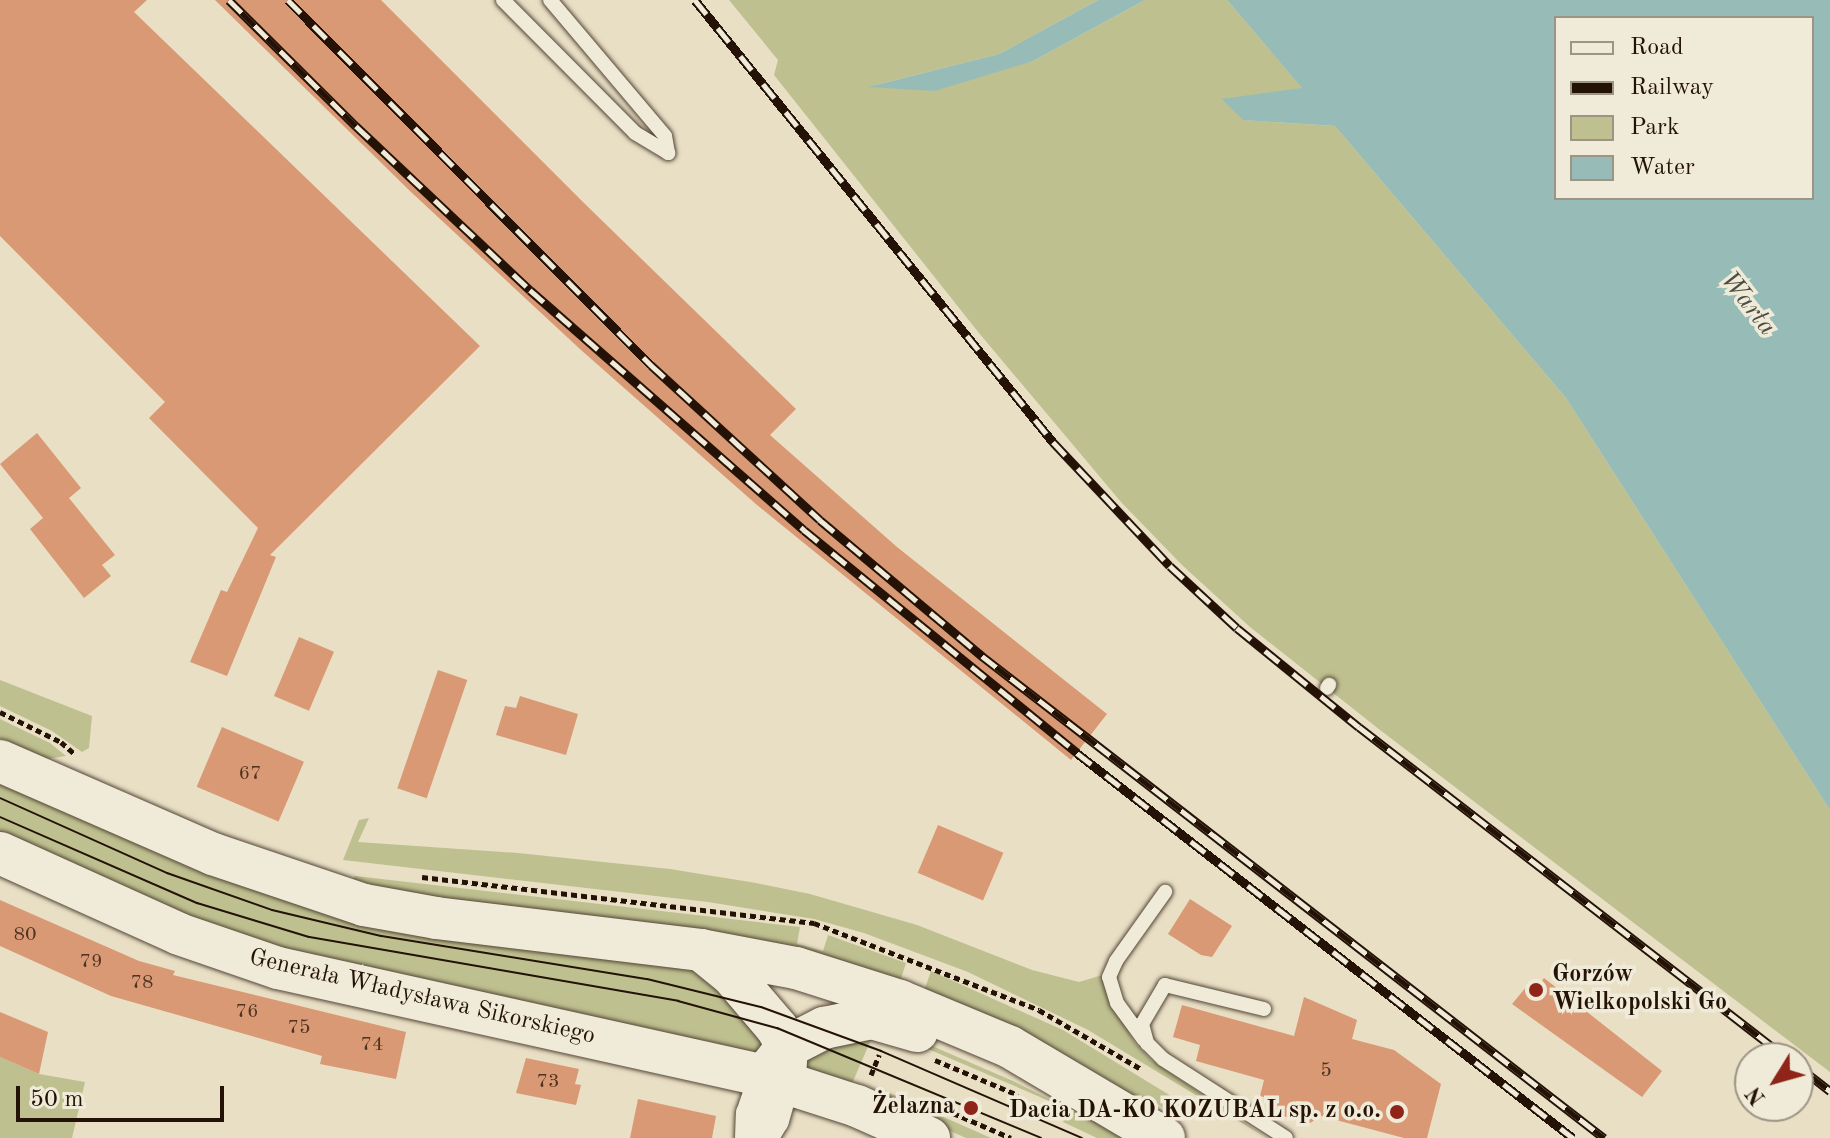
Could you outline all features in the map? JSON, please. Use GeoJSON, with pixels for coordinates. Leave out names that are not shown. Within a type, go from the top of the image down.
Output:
{"type":"FeatureCollection","features":[{"type":"Feature","properties":{"kind":"main road"},"geometry":{"type":"LineString","coordinates":[[0,761],[213,854],[364,905],[436,918],[700,950],[796,968],[900,1001],[1010,1047],[1064,1082],[1164,1138]]}},
{"type":"Feature","properties":{"kind":"main road","name":"Generała Władysława Sikorskiego"},"geometry":{"type":"LineString","coordinates":[[0,853],[179,934],[278,968],[779,1069],[929,1138]]}},
{"type":"Feature","properties":{"kind":"main road"},"geometry":{"type":"LineString","coordinates":[[700,950],[731,974],[761,1007],[779,1069],[824,1028],[872,1018],[911,1029],[1003,1067],[1064,1082]]}},
{"type":"Feature","properties":{"kind":"street"},"geometry":{"type":"LineString","coordinates":[[750,1138],[751,1114],[779,1069]]}},
{"type":"Feature","properties":{"kind":"street"},"geometry":{"type":"LineString","coordinates":[[763,1138],[774,1120],[779,1069]]}},
{"type":"Feature","properties":{"kind":"lane"},"geometry":{"type":"LineString","coordinates":[[503,0],[635,133],[668,153],[665,136],[550,0]]}},
{"type":"Feature","properties":{"kind":"lane"},"geometry":{"type":"LineString","coordinates":[[1165,892],[1116,961],[1109,977],[1117,1003],[1163,1059],[1270,1131],[1286,1138]]}},
{"type":"Feature","properties":{"kind":"lane"},"geometry":{"type":"LineString","coordinates":[[1147,1043],[1142,1024],[1165,985],[1264,1009]]}},
{"type":"Feature","properties":{"kind":"path"},"geometry":{"type":"LineString","coordinates":[[925,1056],[1021,1096]]}},
{"type":"Feature","properties":{"kind":"green space"},"geometry":{"type":"Polygon","coordinates":[[[729,0],[1098,0],[999,54],[872,86],[1033,61],[1145,0],[1227,0],[1303,89],[1222,100],[1244,120],[1335,126],[1566,398],[1830,810],[1830,1072],[1814,1060],[1814,1042],[1791,1042],[1380,730],[1250,627],[1182,565],[1121,502],[979,333],[774,75],[778,60],[729,0]]]}},
{"type":"Feature","properties":{"kind":"green space"},"geometry":{"type":"Polygon","coordinates":[[[0,680],[92,716],[89,748],[82,752],[52,731],[0,706],[0,680]]]}},
{"type":"Feature","properties":{"kind":"green space"},"geometry":{"type":"Polygon","coordinates":[[[0,719],[50,743],[66,756],[46,759],[0,745],[0,719]]]}},
{"type":"Feature","properties":{"kind":"green space"},"geometry":{"type":"Polygon","coordinates":[[[0,778],[67,808],[689,969],[716,979],[764,1046],[754,1055],[263,948],[0,836],[0,778]]]}},
{"type":"Feature","properties":{"kind":"green space"},"geometry":{"type":"Polygon","coordinates":[[[369,818],[358,842],[518,853],[670,869],[756,883],[810,894],[917,925],[1032,970],[1079,982],[1106,974],[1115,1007],[1134,1042],[1151,1060],[1267,1138],[1088,1030],[968,972],[864,933],[814,919],[708,902],[343,860],[359,820],[369,818]]]}},
{"type":"Feature","properties":{"kind":"green space"},"geometry":{"type":"Polygon","coordinates":[[[355,876],[800,927],[797,944],[823,951],[828,935],[906,963],[899,985],[350,884],[355,876]]]}},
{"type":"Feature","properties":{"kind":"green space"},"geometry":{"type":"Polygon","coordinates":[[[931,971],[1063,1030],[1189,1107],[1184,1117],[1178,1118],[1156,1103],[1151,1110],[923,994],[931,971]]]}},
{"type":"Feature","properties":{"kind":"green space"},"geometry":{"type":"Polygon","coordinates":[[[876,1028],[851,1086],[804,1071],[799,1057],[876,1028]]]}},
{"type":"Feature","properties":{"kind":"green space"},"geometry":{"type":"Polygon","coordinates":[[[902,1033],[1013,1081],[1128,1138],[1097,1138],[1063,1122],[1068,1109],[900,1037],[902,1033]]]}},
{"type":"Feature","properties":{"kind":"green space"},"geometry":{"type":"Polygon","coordinates":[[[0,1057],[39,1074],[85,1082],[72,1138],[0,1138],[0,1057]]]}},
{"type":"Feature","properties":{"kind":"green space"},"geometry":{"type":"Polygon","coordinates":[[[878,1088],[991,1138],[966,1138],[875,1097],[878,1088]]]}},
{"type":"Feature","properties":{"kind":"water"},"geometry":{"type":"Polygon","coordinates":[[[1098,0],[1145,0],[1033,61],[935,91],[868,87],[999,54],[1098,0]]]}},
{"type":"Feature","properties":{"kind":"water","name":"Warta"},"geometry":{"type":"Polygon","coordinates":[[[1227,0],[1830,0],[1830,810],[1566,398],[1335,126],[1243,120],[1221,99],[1302,88],[1227,0]]]}},
{"type":"Feature","properties":{"kind":"building"},"geometry":{"type":"Polygon","coordinates":[[[0,0],[147,0],[134,12],[480,346],[270,555],[276,557],[227,676],[190,662],[221,590],[227,592],[258,528],[149,418],[165,402],[0,236],[0,0]]]}},
{"type":"Feature","properties":{"kind":"building"},"geometry":{"type":"Polygon","coordinates":[[[215,0],[381,0],[796,409],[770,435],[897,547],[1107,714],[1071,760],[757,505],[581,350],[411,192],[215,0]]]}},
{"type":"Feature","properties":{"kind":"building"},"geometry":{"type":"Polygon","coordinates":[[[37,433],[81,488],[69,498],[115,555],[102,565],[111,576],[84,598],[30,529],[43,518],[0,464],[37,433]]]}},
{"type":"Feature","properties":{"kind":"building"},"geometry":{"type":"Polygon","coordinates":[[[299,637],[334,652],[309,711],[274,696],[299,637]]]}},
{"type":"Feature","properties":{"kind":"building"},"geometry":{"type":"Polygon","coordinates":[[[438,670],[467,680],[427,798],[397,788],[438,670]]]}},
{"type":"Feature","properties":{"kind":"building"},"geometry":{"type":"Polygon","coordinates":[[[520,696],[578,714],[566,755],[496,735],[505,706],[516,708],[520,696]]]}},
{"type":"Feature","properties":{"kind":"building"},"geometry":{"type":"Polygon","coordinates":[[[222,727],[304,762],[279,822],[197,787],[222,727]]]}},
{"type":"Feature","properties":{"kind":"building"},"geometry":{"type":"Polygon","coordinates":[[[938,825],[1003,853],[983,901],[918,873],[938,825]]]}},
{"type":"Feature","properties":{"kind":"building"},"geometry":{"type":"Polygon","coordinates":[[[1190,899],[1232,926],[1212,957],[1201,955],[1168,934],[1190,899]]]}},
{"type":"Feature","properties":{"kind":"building"},"geometry":{"type":"Polygon","coordinates":[[[0,900],[139,961],[175,971],[173,975],[406,1032],[396,1079],[320,1064],[322,1056],[111,996],[0,946],[0,900]]]}},
{"type":"Feature","properties":{"kind":"building"},"geometry":{"type":"Polygon","coordinates":[[[1544,978],[1662,1071],[1642,1097],[1512,1004],[1532,980],[1539,985],[1544,978]]]}},
{"type":"Feature","properties":{"kind":"building"},"geometry":{"type":"Polygon","coordinates":[[[1304,997],[1357,1020],[1352,1039],[1394,1050],[1441,1084],[1427,1138],[1404,1138],[1321,1116],[1310,1123],[1275,1114],[1278,1101],[1260,1096],[1264,1080],[1196,1061],[1200,1045],[1173,1037],[1182,1005],[1294,1036],[1304,997]]]}},
{"type":"Feature","properties":{"kind":"building"},"geometry":{"type":"Polygon","coordinates":[[[0,1012],[48,1032],[39,1074],[0,1057],[0,1012]]]}},
{"type":"Feature","properties":{"kind":"building"},"geometry":{"type":"Polygon","coordinates":[[[526,1058],[579,1069],[575,1084],[581,1085],[576,1105],[516,1093],[526,1058]]]}},
{"type":"Feature","properties":{"kind":"building"},"geometry":{"type":"Polygon","coordinates":[[[638,1099],[716,1116],[712,1138],[630,1138],[638,1099]]]}},
{"type":"Feature","properties":{"kind":"tram line"},"geometry":{"type":"LineString","coordinates":[[0,798],[167,873],[272,910],[381,936],[647,979],[761,1007],[881,1051],[1082,1138]]}},
{"type":"Feature","properties":{"kind":"tram line"},"geometry":{"type":"LineString","coordinates":[[0,817],[197,903],[309,937],[678,1001],[777,1028],[1041,1138]]}},
{"type":"Feature","properties":{"kind":"railway"},"geometry":{"type":"LineString","coordinates":[[229,0],[356,126],[530,290],[804,530],[1077,753],[1573,1138]]}},
{"type":"Feature","properties":{"kind":"railway"},"geometry":{"type":"LineString","coordinates":[[288,0],[651,365],[820,520],[982,656],[1604,1138]]}},
{"type":"Feature","properties":{"kind":"railway"},"geometry":{"type":"LineString","coordinates":[[695,0],[1053,442],[1170,566],[1237,628],[1359,727],[1766,1042]]}},
{"type":"Feature","properties":{"kind":"railway"},"geometry":{"type":"LineString","coordinates":[[1814,1078],[1830,1091]]}},
{"type":"Feature","properties":{"kind":"place","name":"Gorzów Wielkopolski Go"},"geometry":{"type":"Point","coordinates":[1536,990]}},
{"type":"Feature","properties":{"kind":"place","name":"Żelazna"},"geometry":{"type":"Point","coordinates":[971,1108]}},
{"type":"Feature","properties":{"kind":"place","name":"Dacia DA-KO KOZUBAL sp. z o.o."},"geometry":{"type":"Point","coordinates":[1397,1112]}}]}
